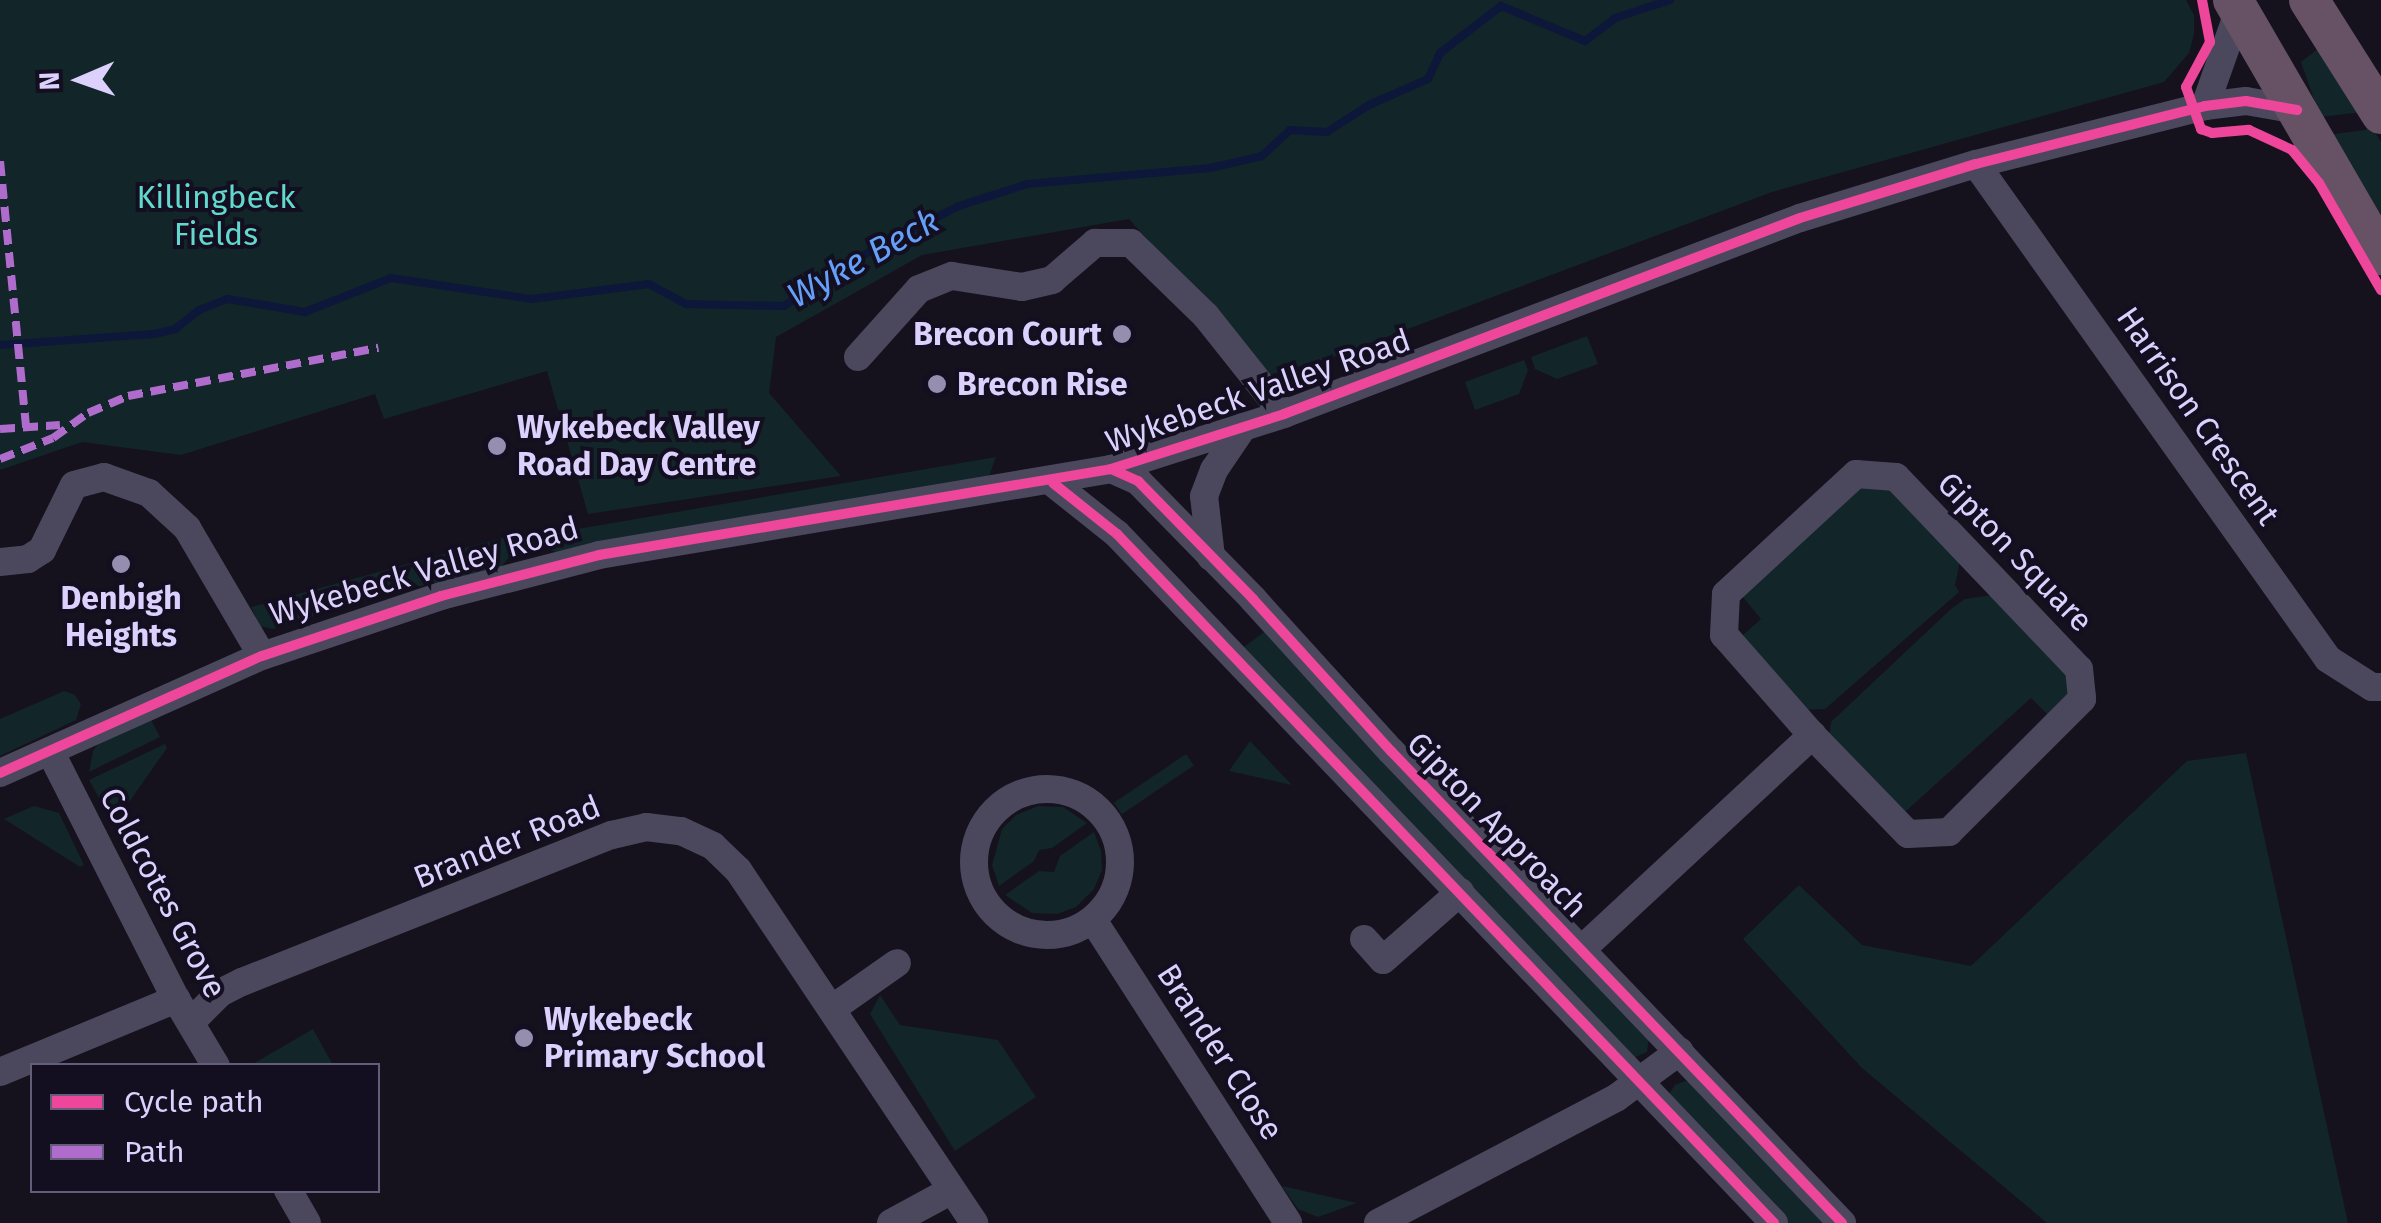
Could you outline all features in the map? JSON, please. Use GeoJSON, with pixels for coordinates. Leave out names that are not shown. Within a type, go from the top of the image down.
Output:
{"type":"FeatureCollection","features":[{"type":"Feature","properties":{"kind":"highway"},"geometry":{"type":"LineString","coordinates":[[2308,0],[2381,114]]}},
{"type":"Feature","properties":{"kind":"highway"},"geometry":{"type":"LineString","coordinates":[[2236,5],[2381,255]]}},
{"type":"Feature","properties":{"kind":"highway"},"geometry":{"type":"LineString","coordinates":[[2335,44],[2381,67]]}},
{"type":"Feature","properties":{"kind":"street"},"geometry":{"type":"LineString","coordinates":[[2205,106],[2236,5]]}},
{"type":"Feature","properties":{"kind":"street","name":"Wykebeck Valley Road"},"geometry":{"type":"LineString","coordinates":[[0,773],[262,656],[412,604],[600,555],[1053,482],[1111,469],[1284,414],[1800,218],[1976,164],[2205,106],[2246,101],[2297,110]]}},
{"type":"Feature","properties":{"kind":"street","name":"Harrison Crescent"},"geometry":{"type":"LineString","coordinates":[[1976,164],[2328,659],[2372,687],[2381,687]]}},
{"type":"Feature","properties":{"kind":"street"},"geometry":{"type":"LineString","coordinates":[[858,357],[919,289],[952,276],[1022,287],[1052,280],[1095,243],[1131,243],[1206,316],[1284,414]]}},
{"type":"Feature","properties":{"kind":"street"},"geometry":{"type":"LineString","coordinates":[[1210,557],[1204,496],[1214,470],[1243,427]]}},
{"type":"Feature","properties":{"kind":"street","name":"Gipton Approach"},"geometry":{"type":"LineString","coordinates":[[1111,469],[1138,481],[1842,1223]]}},
{"type":"Feature","properties":{"kind":"street","name":"Gipton Square"},"geometry":{"type":"LineString","coordinates":[[1856,474],[1896,477],[2079,669],[2082,699],[1949,832],[1908,834],[1812,734],[1724,634],[1726,594],[1856,474]]}},
{"type":"Feature","properties":{"kind":"street"},"geometry":{"type":"LineString","coordinates":[[0,562],[28,558],[42,550],[74,485],[104,478],[119,483],[149,494],[187,528],[262,656]]}},
{"type":"Feature","properties":{"kind":"street"},"geometry":{"type":"LineString","coordinates":[[1053,482],[1117,534],[1774,1223]]}},
{"type":"Feature","properties":{"kind":"street"},"geometry":{"type":"LineString","coordinates":[[1581,950],[1812,734]]}},
{"type":"Feature","properties":{"kind":"street","name":"Coldcotes Grove"},"geometry":{"type":"LineString","coordinates":[[50,751],[214,1063]]}},
{"type":"Feature","properties":{"kind":"street"},"geometry":{"type":"LineString","coordinates":[[1066,790],[1088,800],[1106,818],[1121,860],[1108,903],[1093,920],[1071,932],[1046,936],[1022,932],[992,910],[974,877],[973,852],[980,828],[996,808],[1028,791],[1066,790]]}},
{"type":"Feature","properties":{"kind":"street","name":"Brander Road"},"geometry":{"type":"LineString","coordinates":[[0,1072],[183,1010],[242,982],[612,835],[646,828],[681,831],[713,846],[738,870],[974,1223]]}},
{"type":"Feature","properties":{"kind":"street"},"geometry":{"type":"LineString","coordinates":[[1364,939],[1383,960],[1460,892]]}},
{"type":"Feature","properties":{"kind":"street","name":"Brander Close"},"geometry":{"type":"LineString","coordinates":[[1093,920],[1288,1223]]}},
{"type":"Feature","properties":{"kind":"street"},"geometry":{"type":"LineString","coordinates":[[833,1008],[897,963]]}},
{"type":"Feature","properties":{"kind":"street"},"geometry":{"type":"LineString","coordinates":[[1378,1223],[1640,1082],[1680,1052]]}},
{"type":"Feature","properties":{"kind":"street"},"geometry":{"type":"LineString","coordinates":[[891,1223],[952,1190]]}},
{"type":"Feature","properties":{"kind":"street"},"geometry":{"type":"LineString","coordinates":[[290,1193],[306,1223]]}},
{"type":"Feature","properties":{"kind":"green space","name":"Killingbeck Fields"},"geometry":{"type":"Polygon","coordinates":[[[0,0],[2186,0],[2194,15],[2194,34],[2189,53],[2164,82],[1772,192],[1336,356],[1268,375],[1129,219],[922,255],[776,337],[769,393],[841,476],[588,514],[547,371],[384,419],[375,394],[181,455],[82,442],[0,470],[0,0]]]}},
{"type":"Feature","properties":{"kind":"green space"},"geometry":{"type":"Polygon","coordinates":[[[2318,49],[2363,112],[2320,117],[2301,62],[2318,49]]]}},
{"type":"Feature","properties":{"kind":"green space"},"geometry":{"type":"Polygon","coordinates":[[[2370,125],[2381,142],[2381,230],[2326,135],[2365,130],[2370,125]]]}},
{"type":"Feature","properties":{"kind":"green space"},"geometry":{"type":"Polygon","coordinates":[[[1587,336],[1598,364],[1557,379],[1535,369],[1531,357],[1587,336]]]}},
{"type":"Feature","properties":{"kind":"green space"},"geometry":{"type":"Polygon","coordinates":[[[1524,360],[1528,370],[1519,394],[1475,410],[1465,382],[1524,360]]]}},
{"type":"Feature","properties":{"kind":"green space"},"geometry":{"type":"Polygon","coordinates":[[[996,457],[988,479],[555,552],[537,536],[996,457]]]}},
{"type":"Feature","properties":{"kind":"green space"},"geometry":{"type":"Polygon","coordinates":[[[1856,474],[1896,477],[1963,547],[1955,585],[1959,592],[1825,709],[1791,710],[1733,644],[1761,619],[1734,586],[1856,474]]]}},
{"type":"Feature","properties":{"kind":"green space"},"geometry":{"type":"Polygon","coordinates":[[[513,535],[515,550],[501,567],[375,597],[273,629],[260,626],[251,607],[513,535]]]}},
{"type":"Feature","properties":{"kind":"green space"},"geometry":{"type":"Polygon","coordinates":[[[2007,593],[2079,669],[2057,724],[2031,698],[1895,821],[1827,750],[1831,722],[1951,609],[1965,599],[2007,593]]]}},
{"type":"Feature","properties":{"kind":"green space"},"geometry":{"type":"Polygon","coordinates":[[[1267,630],[1649,1038],[1647,1052],[1633,1058],[1241,649],[1267,630]]]}},
{"type":"Feature","properties":{"kind":"green space"},"geometry":{"type":"Polygon","coordinates":[[[64,691],[75,695],[81,704],[76,720],[0,756],[0,719],[64,691]]]}},
{"type":"Feature","properties":{"kind":"green space"},"geometry":{"type":"Polygon","coordinates":[[[149,716],[160,737],[89,772],[93,751],[101,740],[149,716]]]}},
{"type":"Feature","properties":{"kind":"green space"},"geometry":{"type":"Polygon","coordinates":[[[1250,741],[1292,785],[1229,771],[1250,741]]]}},
{"type":"Feature","properties":{"kind":"green space"},"geometry":{"type":"Polygon","coordinates":[[[165,744],[167,748],[120,815],[103,805],[89,780],[165,744]]]}},
{"type":"Feature","properties":{"kind":"green space"},"geometry":{"type":"Polygon","coordinates":[[[2246,753],[2348,1223],[2047,1223],[1862,1068],[1743,939],[1799,885],[1862,945],[1971,966],[2187,761],[2246,753]]]}},
{"type":"Feature","properties":{"kind":"green space"},"geometry":{"type":"Polygon","coordinates":[[[1186,754],[1194,766],[1122,814],[1114,803],[1186,754]]]}},
{"type":"Feature","properties":{"kind":"green space"},"geometry":{"type":"Polygon","coordinates":[[[34,806],[59,813],[84,865],[80,867],[4,819],[34,806]]]}},
{"type":"Feature","properties":{"kind":"green space"},"geometry":{"type":"Polygon","coordinates":[[[1038,806],[1063,807],[1087,823],[1052,848],[1039,850],[1034,861],[999,886],[992,865],[1002,829],[1016,815],[1038,806]]]}},
{"type":"Feature","properties":{"kind":"green space"},"geometry":{"type":"Polygon","coordinates":[[[1094,832],[1102,870],[1094,889],[1076,907],[1057,914],[1032,913],[1005,895],[1039,871],[1054,872],[1060,856],[1094,832]]]}},
{"type":"Feature","properties":{"kind":"green space"},"geometry":{"type":"Polygon","coordinates":[[[880,995],[900,1025],[998,1040],[1036,1097],[955,1151],[870,1014],[880,995]]]}},
{"type":"Feature","properties":{"kind":"green space"},"geometry":{"type":"Polygon","coordinates":[[[313,1029],[332,1063],[254,1063],[313,1029]]]}},
{"type":"Feature","properties":{"kind":"green space"},"geometry":{"type":"Polygon","coordinates":[[[1685,1081],[1826,1223],[1782,1223],[1669,1094],[1675,1085],[1685,1081]]]}},
{"type":"Feature","properties":{"kind":"green space"},"geometry":{"type":"Polygon","coordinates":[[[1282,1186],[1357,1203],[1318,1217],[1298,1209],[1282,1186]]]}},
{"type":"Feature","properties":{"kind":"waterway","name":"Wyke Beck"},"geometry":{"type":"LineString","coordinates":[[0,345],[154,334],[175,329],[199,310],[228,299],[305,312],[391,278],[532,299],[649,284],[686,304],[784,306],[870,251],[959,206],[1027,184],[1210,168],[1262,156],[1290,130],[1327,132],[1369,105],[1428,79],[1440,53],[1501,6],[1585,41],[1615,18],[1670,0]]}},
{"type":"Feature","properties":{"kind":"marked path"},"geometry":{"type":"LineString","coordinates":[[0,161],[26,428]]}},
{"type":"Feature","properties":{"kind":"marked path"},"geometry":{"type":"LineString","coordinates":[[0,459],[53,438],[88,413],[128,396],[378,348]]}},
{"type":"Feature","properties":{"kind":"marked path"},"geometry":{"type":"LineString","coordinates":[[0,429],[60,425]]}},
{"type":"Feature","properties":{"kind":"cycle path"},"geometry":{"type":"LineString","coordinates":[[2202,0],[2210,42],[2186,87],[2201,129],[2212,133],[2249,130],[2292,150],[2319,183],[2381,290]]}},
{"type":"Feature","properties":{"kind":"cycle path"},"geometry":{"type":"LineString","coordinates":[[0,773],[262,656],[441,596],[599,555],[1111,469],[1284,414],[1800,218],[1976,164],[2205,106],[2246,101],[2297,110]]}},
{"type":"Feature","properties":{"kind":"cycle path"},"geometry":{"type":"LineString","coordinates":[[1111,469],[1138,481],[1253,599],[1391,751],[1842,1223]]}},
{"type":"Feature","properties":{"kind":"cycle path"},"geometry":{"type":"LineString","coordinates":[[1053,483],[1117,534],[1774,1223]]}},
{"type":"Feature","properties":{"kind":"place","name":"Brecon Court"},"geometry":{"type":"Point","coordinates":[1122,334]}},
{"type":"Feature","properties":{"kind":"place","name":"Brecon Rise"},"geometry":{"type":"Point","coordinates":[937,384]}},
{"type":"Feature","properties":{"kind":"place","name":"Wykebeck Valley Road Day Centre"},"geometry":{"type":"Point","coordinates":[497,446]}},
{"type":"Feature","properties":{"kind":"place","name":"Denbigh Heights"},"geometry":{"type":"Point","coordinates":[121,564]}},
{"type":"Feature","properties":{"kind":"place","name":"Wykebeck Primary School"},"geometry":{"type":"Point","coordinates":[524,1038]}}]}
